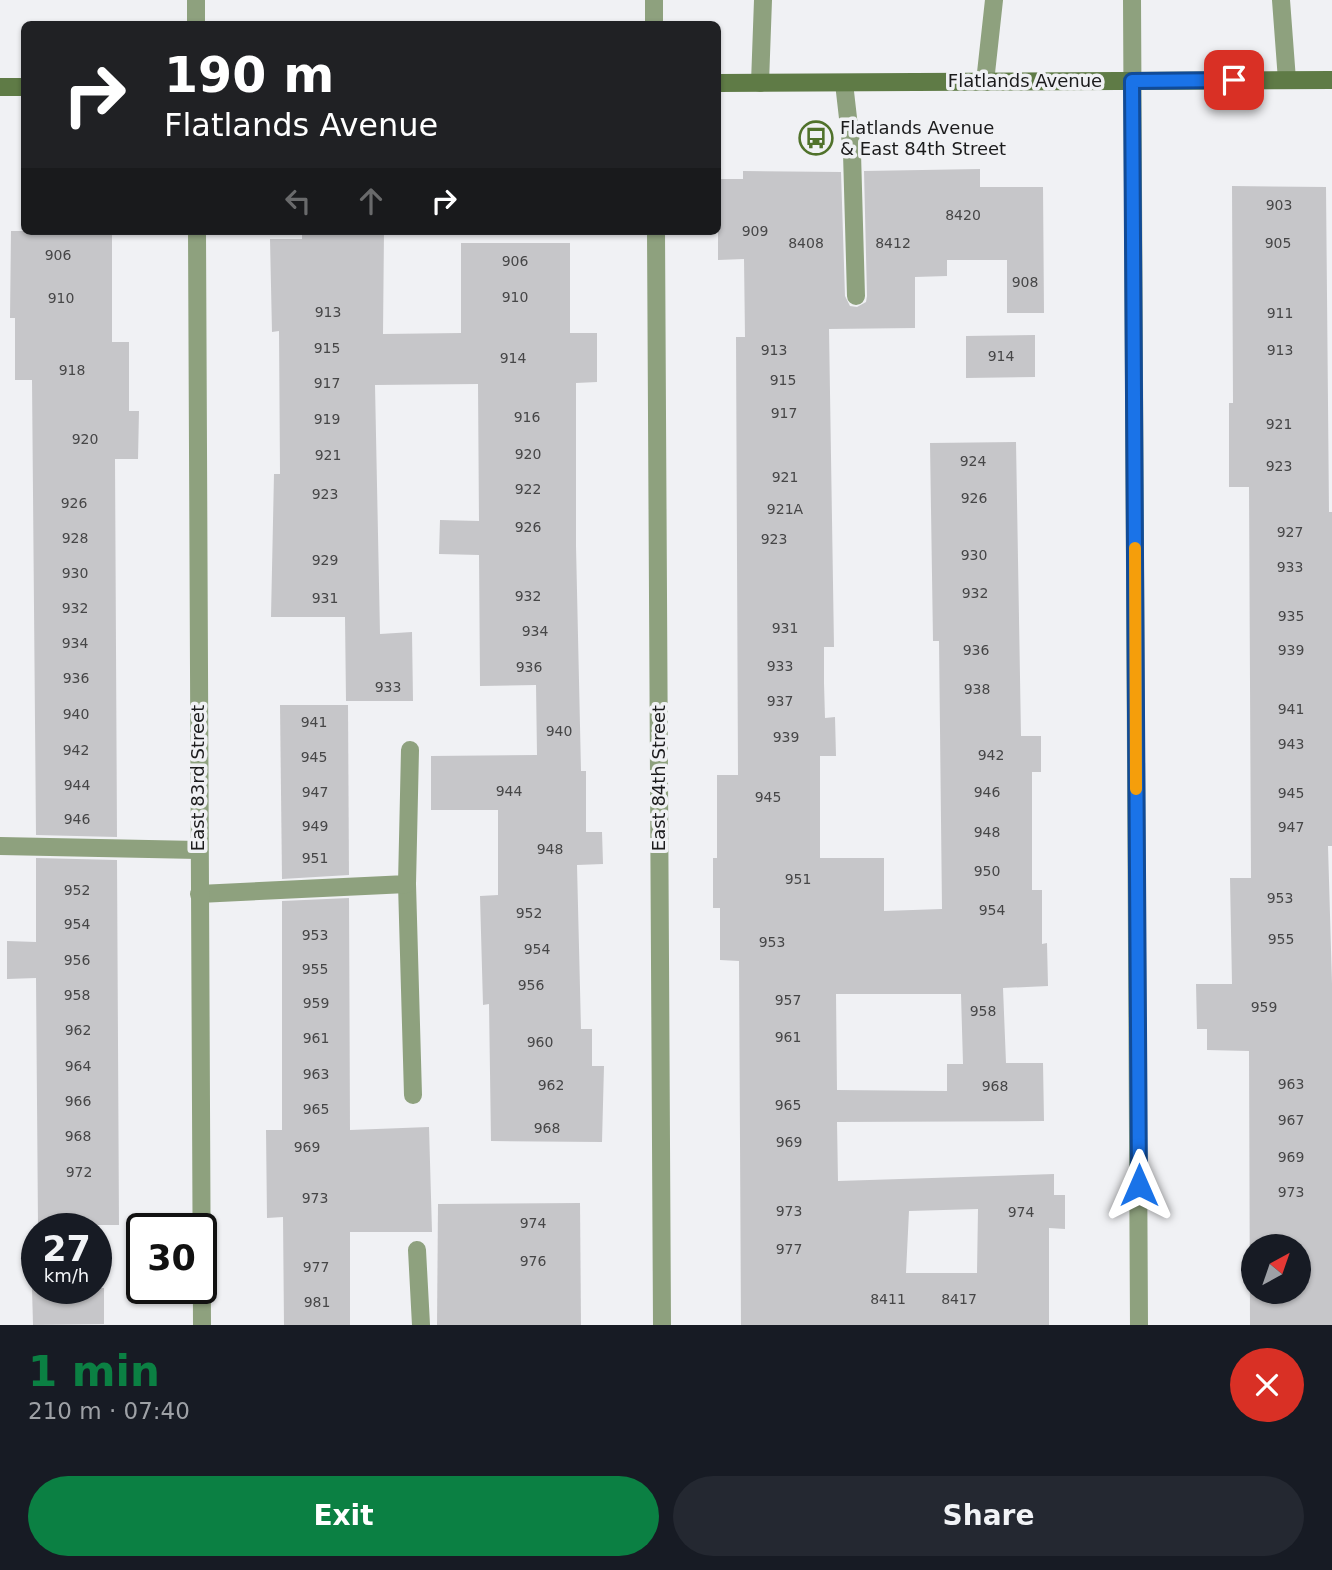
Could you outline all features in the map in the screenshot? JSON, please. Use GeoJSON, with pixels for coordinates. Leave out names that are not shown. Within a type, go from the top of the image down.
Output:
{"type":"FeatureCollection","features":[{"type":"Feature","properties":{"kind":"main road","name":"Flatlands Avenue"},"geometry":{"type":"LineString","coordinates":[[721,83],[1332,80]]}},
{"type":"Feature","properties":{"kind":"main road"},"geometry":{"type":"LineString","coordinates":[[0,87],[21,87]]}},
{"type":"Feature","properties":{"kind":"street"},"geometry":{"type":"LineString","coordinates":[[196,0],[197,21]]}},
{"type":"Feature","properties":{"kind":"street"},"geometry":{"type":"LineString","coordinates":[[654,0],[654,21]]}},
{"type":"Feature","properties":{"kind":"street"},"geometry":{"type":"LineString","coordinates":[[760,83],[763,0]]}},
{"type":"Feature","properties":{"kind":"street"},"geometry":{"type":"LineString","coordinates":[[985,82],[994,0]]}},
{"type":"Feature","properties":{"kind":"street"},"geometry":{"type":"LineString","coordinates":[[1132,0],[1139,1325]]}},
{"type":"Feature","properties":{"kind":"street"},"geometry":{"type":"LineString","coordinates":[[1281,0],[1287,80]]}},
{"type":"Feature","properties":{"kind":"street"},"geometry":{"type":"LineString","coordinates":[[844,83],[852,153],[856,296]]}},
{"type":"Feature","properties":{"kind":"street","name":"East 83rd Street"},"geometry":{"type":"LineString","coordinates":[[197,235],[202,1325]]}},
{"type":"Feature","properties":{"kind":"street","name":"East 84th Street"},"geometry":{"type":"LineString","coordinates":[[656,235],[662,1325]]}},
{"type":"Feature","properties":{"kind":"street"},"geometry":{"type":"LineString","coordinates":[[410,750],[407,884],[413,1095]]}},
{"type":"Feature","properties":{"kind":"street"},"geometry":{"type":"LineString","coordinates":[[0,846],[198,850]]}},
{"type":"Feature","properties":{"kind":"street"},"geometry":{"type":"LineString","coordinates":[[199,894],[407,884]]}},
{"type":"Feature","properties":{"kind":"street"},"geometry":{"type":"LineString","coordinates":[[416,1250],[421,1325]]}},
{"type":"Feature","properties":{"kind":"building"},"geometry":{"type":"Polygon","coordinates":[[[980,169],[980,187],[1043,187],[1044,313],[1007,313],[1007,260],[947,260],[947,276],[915,277],[915,328],[829,329],[834,647],[824,647],[824,683],[825,718],[835,717],[836,756],[820,756],[820,858],[884,858],[884,911],[942,909],[939,641],[933,641],[930,443],[1016,442],[1021,736],[1041,736],[1041,772],[1032,772],[1032,890],[1042,890],[1042,944],[1047,943],[1048,986],[1003,988],[1006,1063],[1043,1063],[1044,1121],[837,1122],[838,1181],[1054,1174],[1054,1195],[1065,1195],[1065,1229],[1049,1228],[1049,1325],[741,1325],[739,961],[720,960],[720,908],[713,908],[713,858],[717,858],[717,775],[738,775],[736,337],[745,337],[744,259],[718,260],[721,179],[743,179],[743,171],[841,172],[845,296],[850,306],[857,307],[866,302],[864,171],[980,169]],[[836,994],[837,1090],[947,1091],[947,1064],[963,1064],[961,994],[836,994]],[[978,1209],[909,1211],[906,1273],[977,1273],[978,1209]]]}},
{"type":"Feature","properties":{"kind":"building"},"geometry":{"type":"Polygon","coordinates":[[[1232,186],[1326,187],[1329,512],[1332,512],[1332,846],[1328,846],[1332,984],[1332,1325],[1250,1325],[1250,1304],[1311,1304],[1311,1234],[1250,1234],[1249,1051],[1207,1050],[1207,1029],[1197,1029],[1196,984],[1232,984],[1230,878],[1251,878],[1249,487],[1229,487],[1229,403],[1233,403],[1232,186]]]}},
{"type":"Feature","properties":{"kind":"building"},"geometry":{"type":"Polygon","coordinates":[[[11,231],[21,231],[21,235],[112,235],[112,342],[129,342],[129,411],[139,411],[138,459],[115,459],[117,837],[36,835],[32,380],[15,380],[15,318],[10,318],[11,231]]]}},
{"type":"Feature","properties":{"kind":"building"},"geometry":{"type":"Polygon","coordinates":[[[302,235],[384,235],[383,334],[461,333],[461,243],[570,243],[570,333],[597,333],[597,382],[576,383],[576,546],[581,771],[586,771],[586,832],[602,832],[603,864],[577,865],[581,1029],[592,1029],[592,1066],[604,1066],[602,1142],[491,1141],[489,1004],[483,1005],[480,896],[498,895],[498,810],[431,810],[431,756],[537,755],[536,685],[480,686],[479,555],[439,554],[440,520],[479,521],[478,384],[375,385],[380,634],[412,632],[413,701],[346,701],[345,617],[271,617],[274,474],[280,474],[279,331],[272,332],[270,239],[302,239],[302,235]]]}},
{"type":"Feature","properties":{"kind":"building"},"geometry":{"type":"Polygon","coordinates":[[[1035,335],[1035,377],[966,378],[966,336],[1035,335]]]}},
{"type":"Feature","properties":{"kind":"building"},"geometry":{"type":"Polygon","coordinates":[[[280,705],[348,705],[349,875],[282,879],[280,705]]]}},
{"type":"Feature","properties":{"kind":"building"},"geometry":{"type":"Polygon","coordinates":[[[36,858],[117,860],[119,1225],[112,1225],[112,1213],[38,1213],[36,978],[7,979],[7,941],[36,942],[36,858]]]}},
{"type":"Feature","properties":{"kind":"building"},"geometry":{"type":"Polygon","coordinates":[[[349,898],[350,1130],[429,1127],[432,1232],[350,1232],[350,1325],[284,1325],[283,1217],[267,1218],[266,1130],[282,1130],[282,901],[349,898]]]}},
{"type":"Feature","properties":{"kind":"building"},"geometry":{"type":"Polygon","coordinates":[[[580,1203],[581,1325],[437,1325],[438,1204],[580,1203]]]}},
{"type":"Feature","properties":{"kind":"building"},"geometry":{"type":"Polygon","coordinates":[[[32,1304],[104,1304],[104,1324],[33,1325],[32,1304]]]}},
{"type":"Feature","properties":{"kind":"slow traffic"},"geometry":{"type":"LineString","coordinates":[[1135,548],[1136,789]]}},
{"type":"Feature","properties":{"kind":"place","name":"Flatlands Avenue & East 84th Street"},"geometry":{"type":"Point","coordinates":[816,138]}},
{"type":"Feature","properties":{"kind":"route"},"geometry":{"type":"LineString","coordinates":[[1139,1185],[1132,81],[1234,80]]}}]}
